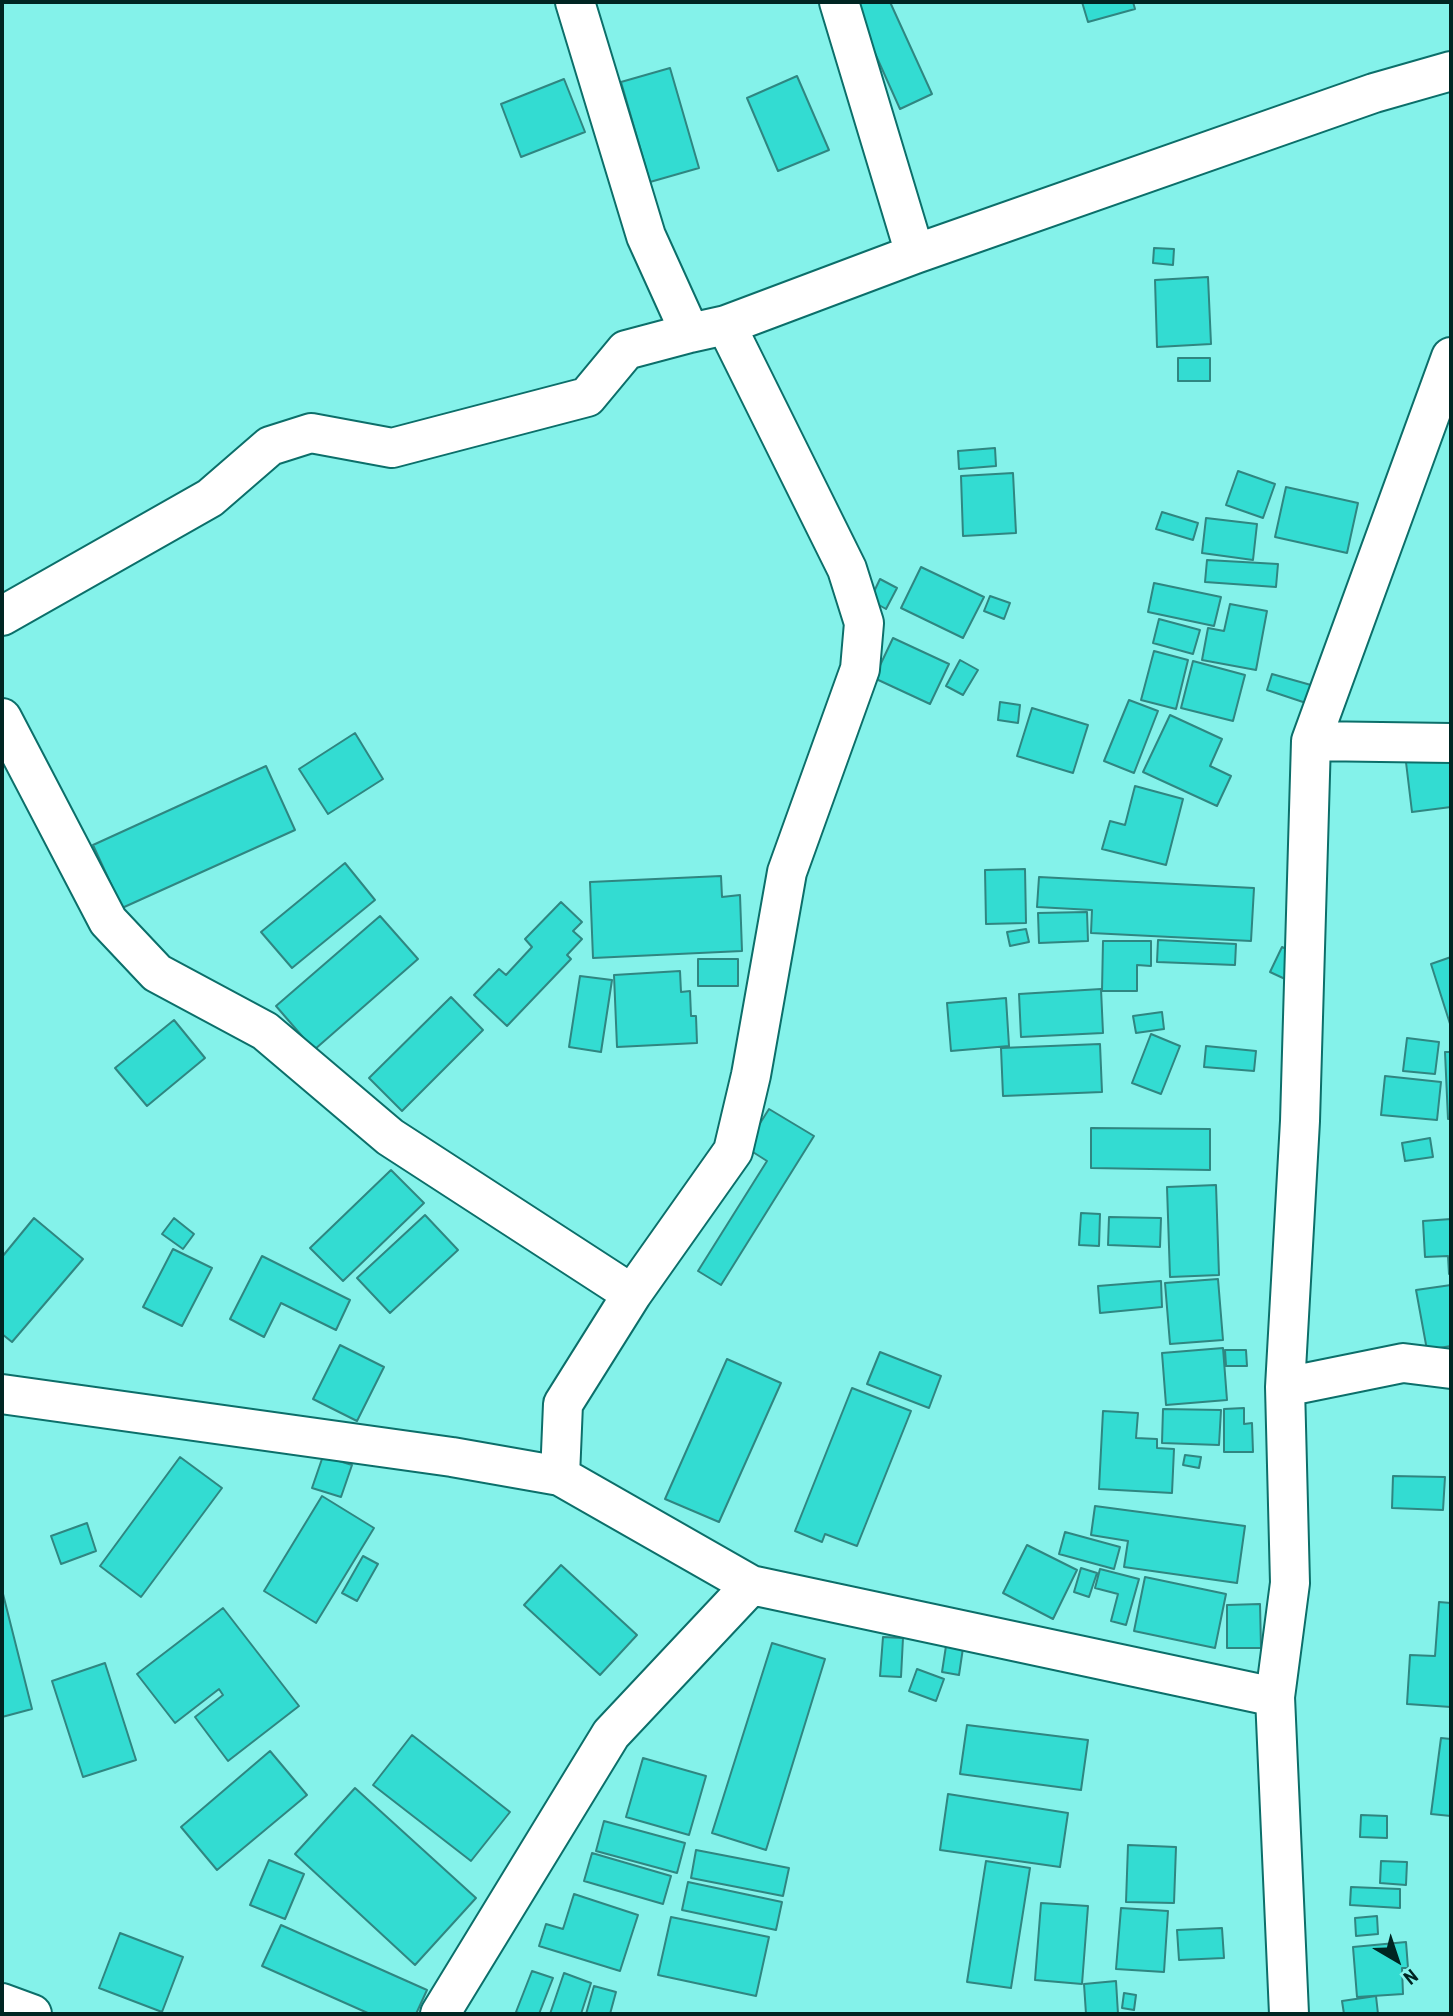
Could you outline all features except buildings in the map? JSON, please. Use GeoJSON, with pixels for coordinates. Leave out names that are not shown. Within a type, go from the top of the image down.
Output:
{"type":"FeatureCollection","features":[{"type":"Feature","properties":{"kind":"street"},"geometry":{"type":"LineString","coordinates":[[560,1476],[563,1404],[632,1294],[733,1151],[751,1075],[787,872],[860,669],[864,623],[847,569],[708,329],[646,236],[575,2]]}},
{"type":"Feature","properties":{"kind":"street"},"geometry":{"type":"LineString","coordinates":[[839,2],[915,254]]}},
{"type":"Feature","properties":{"kind":"street"},"geometry":{"type":"LineString","coordinates":[[2,616],[210,498],[270,446],[311,433],[392,448],[587,397],[626,350],[708,329],[1374,93],[1451,71]]}},
{"type":"Feature","properties":{"kind":"street"},"geometry":{"type":"LineString","coordinates":[[1289,2014],[1275,1697],[1290,1583],[1284,1387],[1300,1121],[1311,741],[1451,357]]}},
{"type":"Feature","properties":{"kind":"street"},"geometry":{"type":"LineString","coordinates":[[2,718],[108,921],[157,973],[265,1031],[390,1137],[632,1294]]}},
{"type":"Feature","properties":{"kind":"street"},"geometry":{"type":"LineString","coordinates":[[1311,741],[1451,743]]}},
{"type":"Feature","properties":{"kind":"street"},"geometry":{"type":"LineString","coordinates":[[1284,1387],[1403,1363],[1451,1369]]}},
{"type":"Feature","properties":{"kind":"street"},"geometry":{"type":"LineString","coordinates":[[2,1394],[452,1457],[560,1476],[751,1585],[1275,1697]]}},
{"type":"Feature","properties":{"kind":"street"},"geometry":{"type":"LineString","coordinates":[[440,2014],[611,1734],[751,1585]]}},
{"type":"Feature","properties":{"kind":"street"},"geometry":{"type":"LineString","coordinates":[[2,2003],[32,2014]]}}]}
